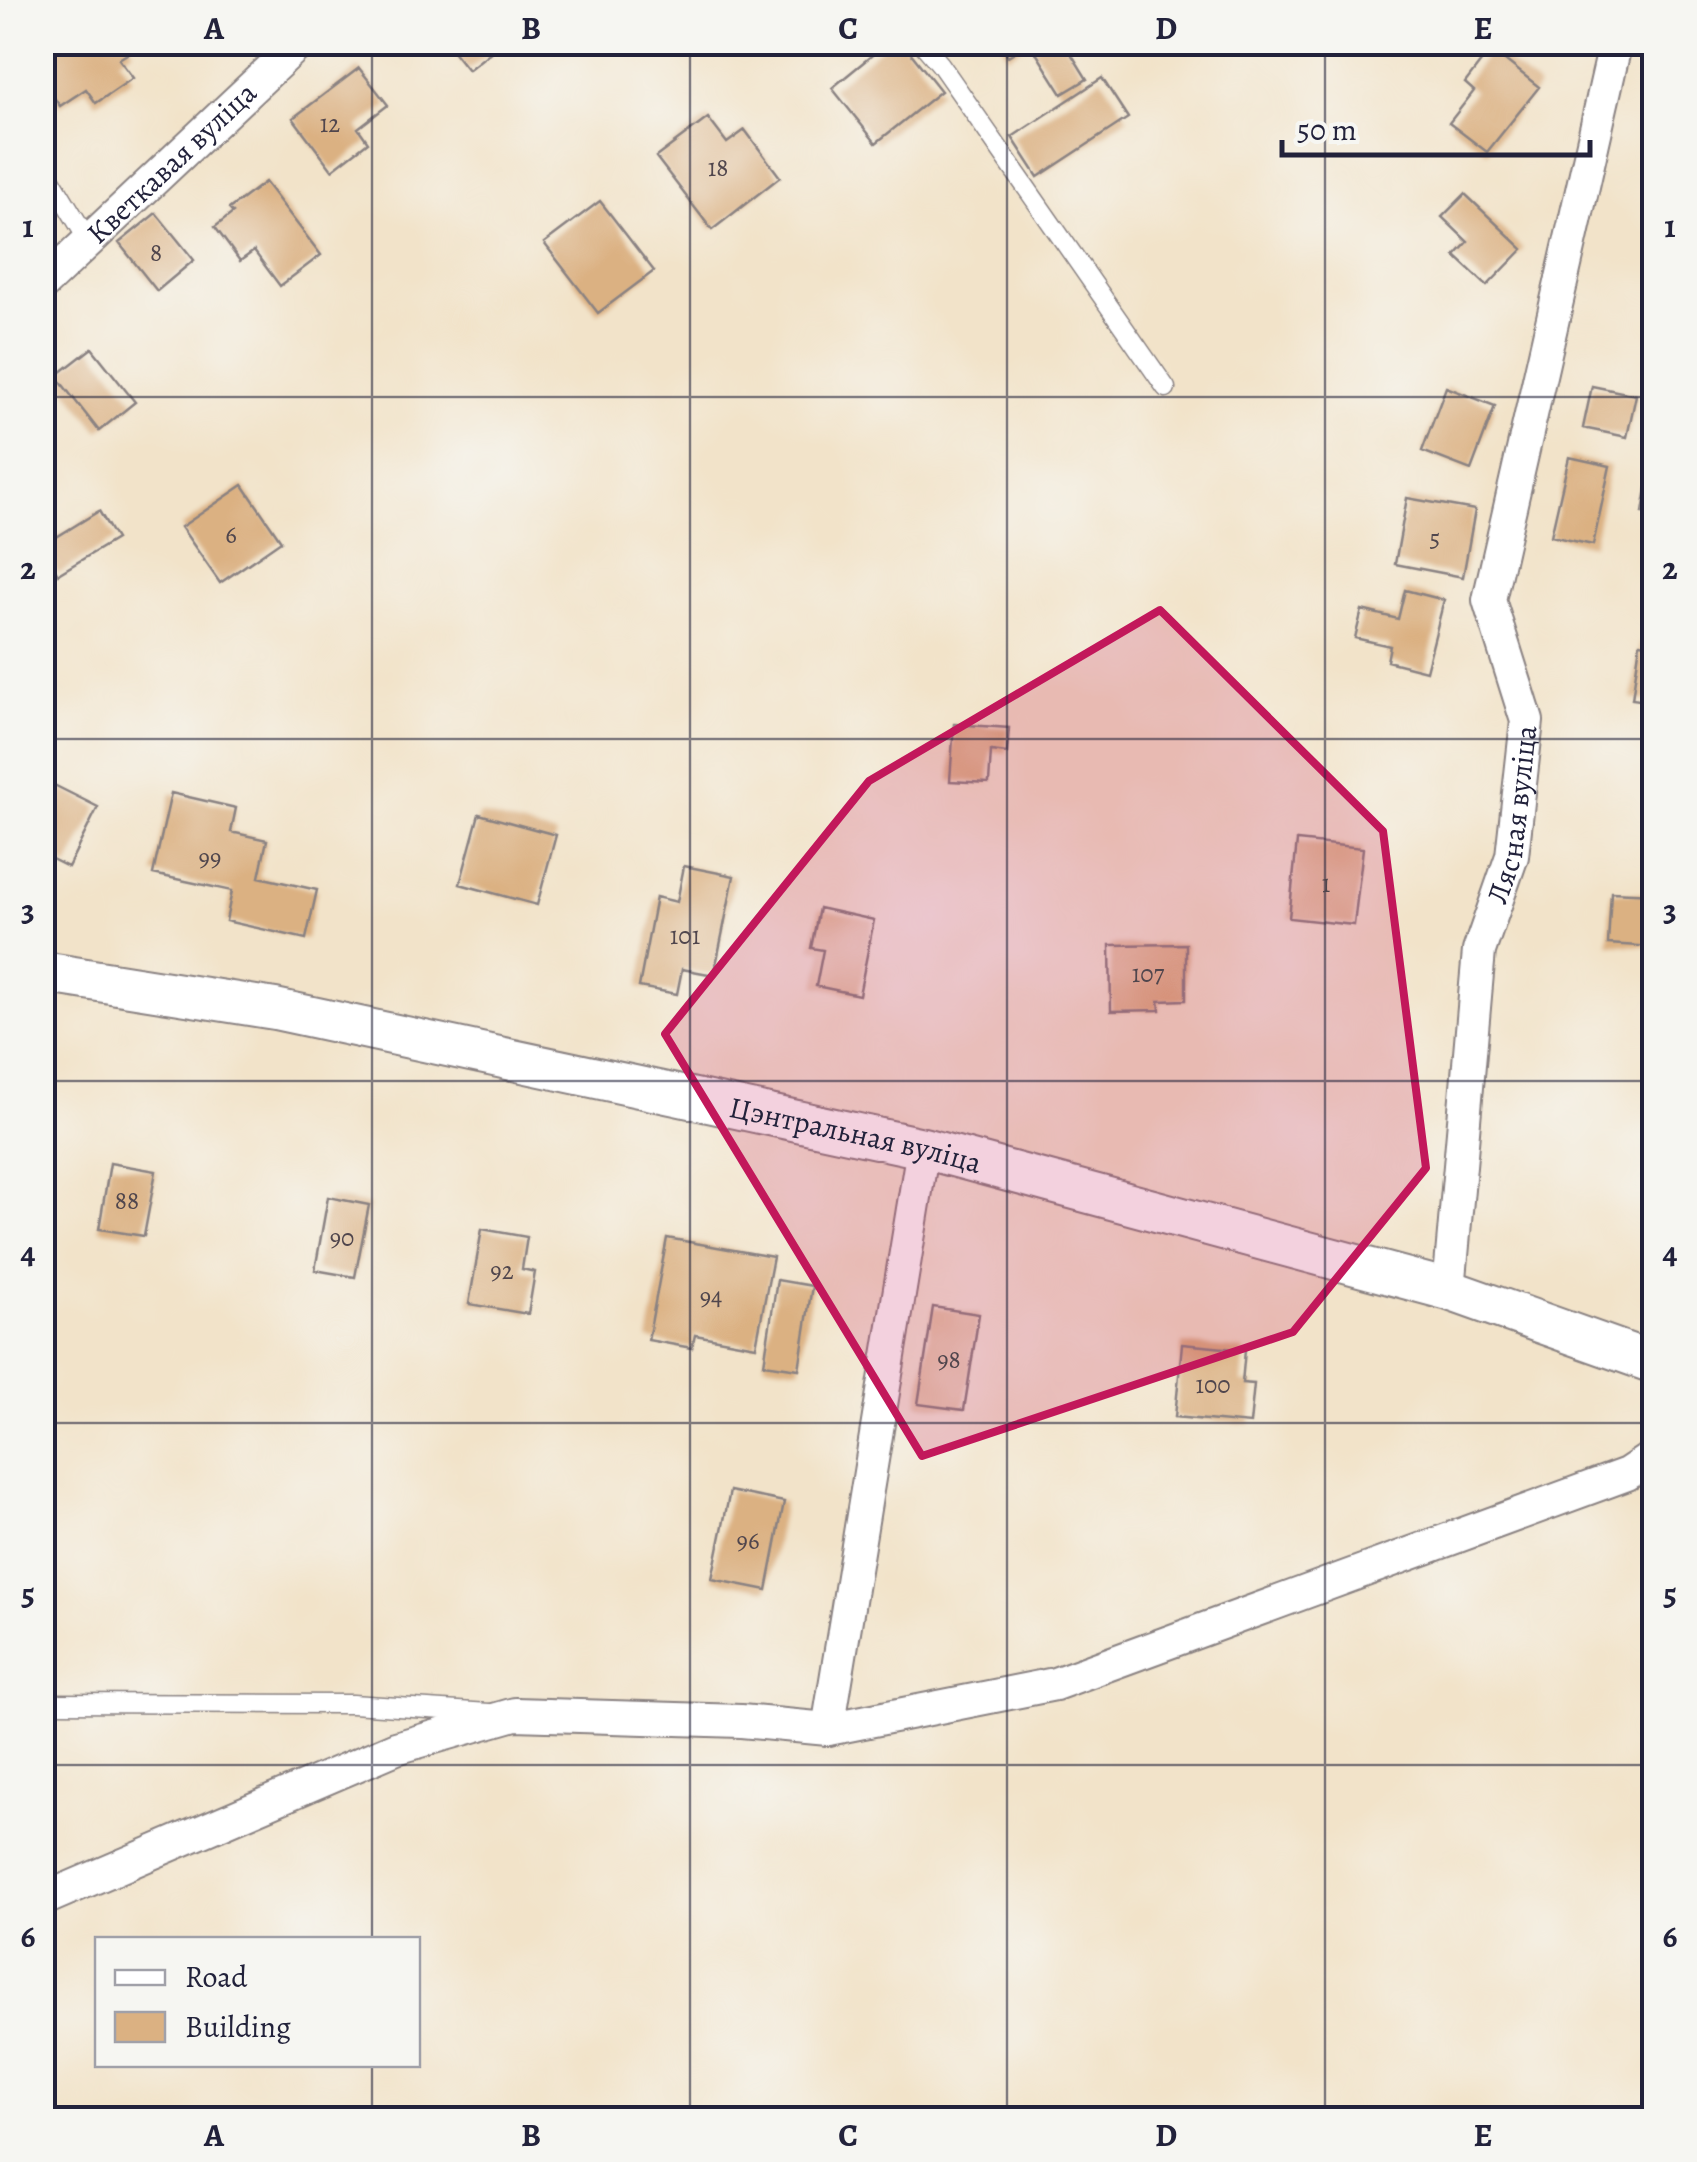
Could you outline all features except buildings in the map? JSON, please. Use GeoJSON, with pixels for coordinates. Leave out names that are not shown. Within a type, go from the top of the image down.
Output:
{"type":"FeatureCollection","features":[{"type":"Feature","properties":{"kind":"street","name":"Кветкавая вуліца"},"geometry":{"type":"LineString","coordinates":[[42,285],[300,42]]}},
{"type":"Feature","properties":{"kind":"street","name":"Лясная вуліца"},"geometry":{"type":"LineString","coordinates":[[1449,1290],[1479,951],[1512,856],[1527,721],[1489,600],[1612,48]]}},
{"type":"Feature","properties":{"kind":"street","name":"Цэнтральная вуліца"},"geometry":{"type":"LineString","coordinates":[[42,972],[275,1009],[923,1148],[1449,1290],[1654,1363]]}},
{"type":"Feature","properties":{"kind":"street"},"geometry":{"type":"LineString","coordinates":[[828,1729],[923,1148]]}},
{"type":"Feature","properties":{"kind":"street"},"geometry":{"type":"LineString","coordinates":[[42,1900],[396,1748],[515,1714],[741,1721],[828,1729],[1055,1684],[1627,1474],[1654,1456]]}},
{"type":"Feature","properties":{"kind":"lane"},"geometry":{"type":"LineString","coordinates":[[921,42],[1166,388]]}},
{"type":"Feature","properties":{"kind":"lane"},"geometry":{"type":"LineString","coordinates":[[42,164],[88,240]]}},
{"type":"Feature","properties":{"kind":"lane"},"geometry":{"type":"LineString","coordinates":[[42,1703],[352,1704],[515,1714]]}},
{"type":"Feature","properties":{"kind":"highlighted area"},"geometry":{"type":"Polygon","coordinates":[[[1160,610],[1383,831],[1426,1168],[1293,1332],[922,1456],[665,1034],[869,781],[1160,610]]]}}]}
